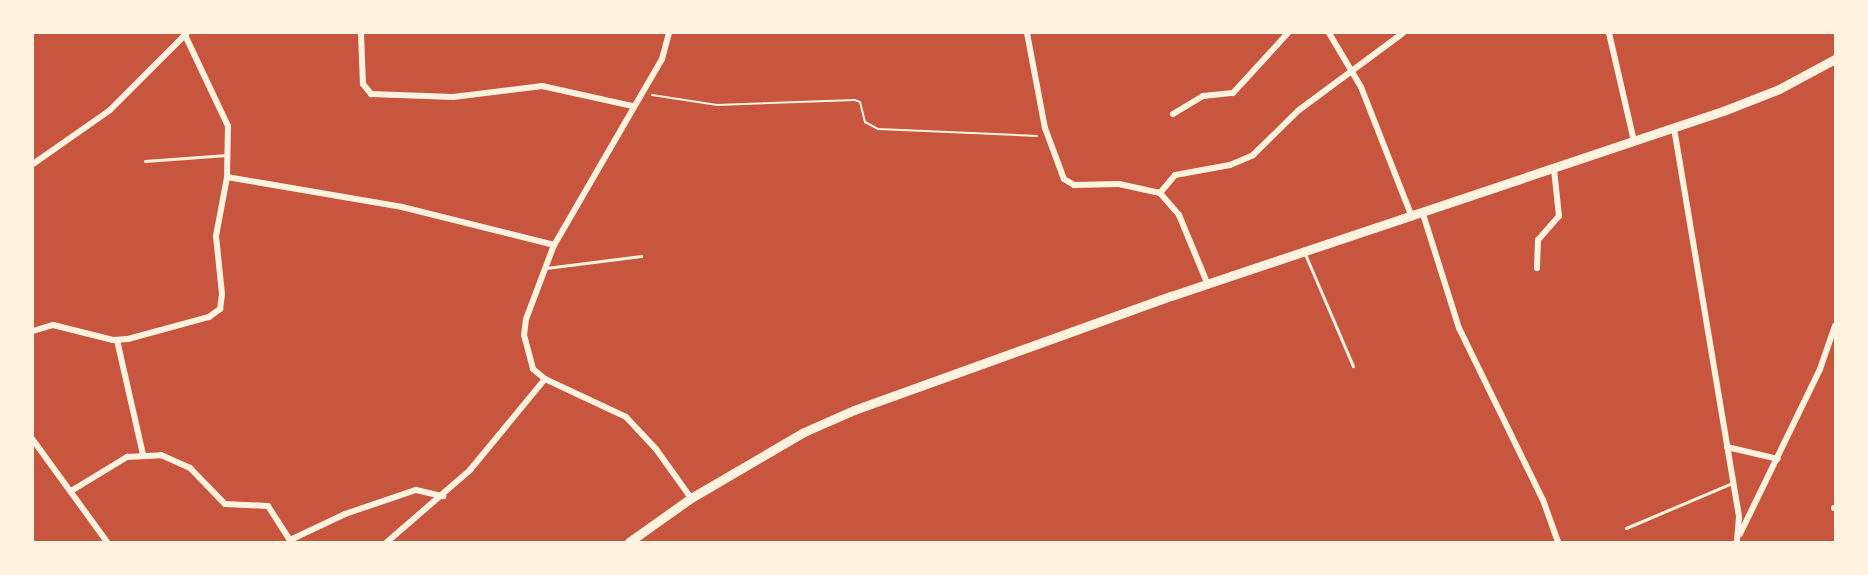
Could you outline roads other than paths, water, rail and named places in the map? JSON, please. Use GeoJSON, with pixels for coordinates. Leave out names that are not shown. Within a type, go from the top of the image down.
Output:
{"type":"FeatureCollection","features":[{"type":"Feature","properties":{"kind":"main road"},"geometry":{"type":"LineString","coordinates":[[629,542],[692,498],[804,432],[854,410],[1172,296],[1305,254],[1674,128],[1779,89],[1835,59]]}},
{"type":"Feature","properties":{"kind":"street"},"geometry":{"type":"LineString","coordinates":[[361,33],[363,84],[371,94],[453,97],[542,86],[632,106]]}},
{"type":"Feature","properties":{"kind":"street"},"geometry":{"type":"LineString","coordinates":[[669,33],[662,59],[632,106],[554,245],[544,269],[524,335],[528,362],[545,380],[626,417],[656,449],[692,498]]}},
{"type":"Feature","properties":{"kind":"street"},"geometry":{"type":"LineString","coordinates":[[1027,33],[1048,137],[1060,174],[1068,183],[1119,184],[1160,193],[1179,215],[1203,286]]}},
{"type":"Feature","properties":{"kind":"street"},"geometry":{"type":"LineString","coordinates":[[1173,114],[1203,96],[1233,93],[1288,33]]}},
{"type":"Feature","properties":{"kind":"street"},"geometry":{"type":"LineString","coordinates":[[1329,33],[1361,87],[1412,218]]}},
{"type":"Feature","properties":{"kind":"street"},"geometry":{"type":"LineString","coordinates":[[1160,193],[1175,175],[1230,165],[1253,155],[1299,110],[1403,33]]}},
{"type":"Feature","properties":{"kind":"street"},"geometry":{"type":"LineString","coordinates":[[1609,33],[1634,141]]}},
{"type":"Feature","properties":{"kind":"street"},"geometry":{"type":"LineString","coordinates":[[33,164],[110,110],[185,34],[228,126],[227,177],[216,236],[222,294],[220,309],[209,317],[117,340],[53,325],[33,331]]}},
{"type":"Feature","properties":{"kind":"street"},"geometry":{"type":"LineString","coordinates":[[1674,128],[1733,482],[1738,540]]}},
{"type":"Feature","properties":{"kind":"street"},"geometry":{"type":"LineString","coordinates":[[1537,268],[1538,240],[1559,216],[1554,169]]}},
{"type":"Feature","properties":{"kind":"street"},"geometry":{"type":"LineString","coordinates":[[227,177],[402,207],[554,245]]}},
{"type":"Feature","properties":{"kind":"street"},"geometry":{"type":"LineString","coordinates":[[1423,214],[1459,328],[1543,500],[1558,542]]}},
{"type":"Feature","properties":{"kind":"street"},"geometry":{"type":"LineString","coordinates":[[1738,540],[1820,369],[1835,326]]}},
{"type":"Feature","properties":{"kind":"street"},"geometry":{"type":"LineString","coordinates":[[117,340],[143,454]]}},
{"type":"Feature","properties":{"kind":"street"},"geometry":{"type":"LineString","coordinates":[[387,542],[443,496],[490,448],[545,380]]}},
{"type":"Feature","properties":{"kind":"street"},"geometry":{"type":"LineString","coordinates":[[33,440],[107,542]]}},
{"type":"Feature","properties":{"kind":"street"},"geometry":{"type":"LineString","coordinates":[[1727,447],[1778,459]]}},
{"type":"Feature","properties":{"kind":"street"},"geometry":{"type":"LineString","coordinates":[[71,491],[108,466],[143,454],[175,459],[190,468],[225,504],[268,506],[291,541],[345,514],[416,490],[443,496]]}},
{"type":"Feature","properties":{"kind":"lane"},"geometry":{"type":"LineString","coordinates":[[145,161],[228,154]]}},
{"type":"Feature","properties":{"kind":"lane"},"geometry":{"type":"LineString","coordinates":[[1305,254],[1353,366]]}},
{"type":"Feature","properties":{"kind":"lane"},"geometry":{"type":"LineString","coordinates":[[544,269],[641,256]]}},
{"type":"Feature","properties":{"kind":"lane"},"geometry":{"type":"LineString","coordinates":[[1626,528],[1733,482]]}}]}
